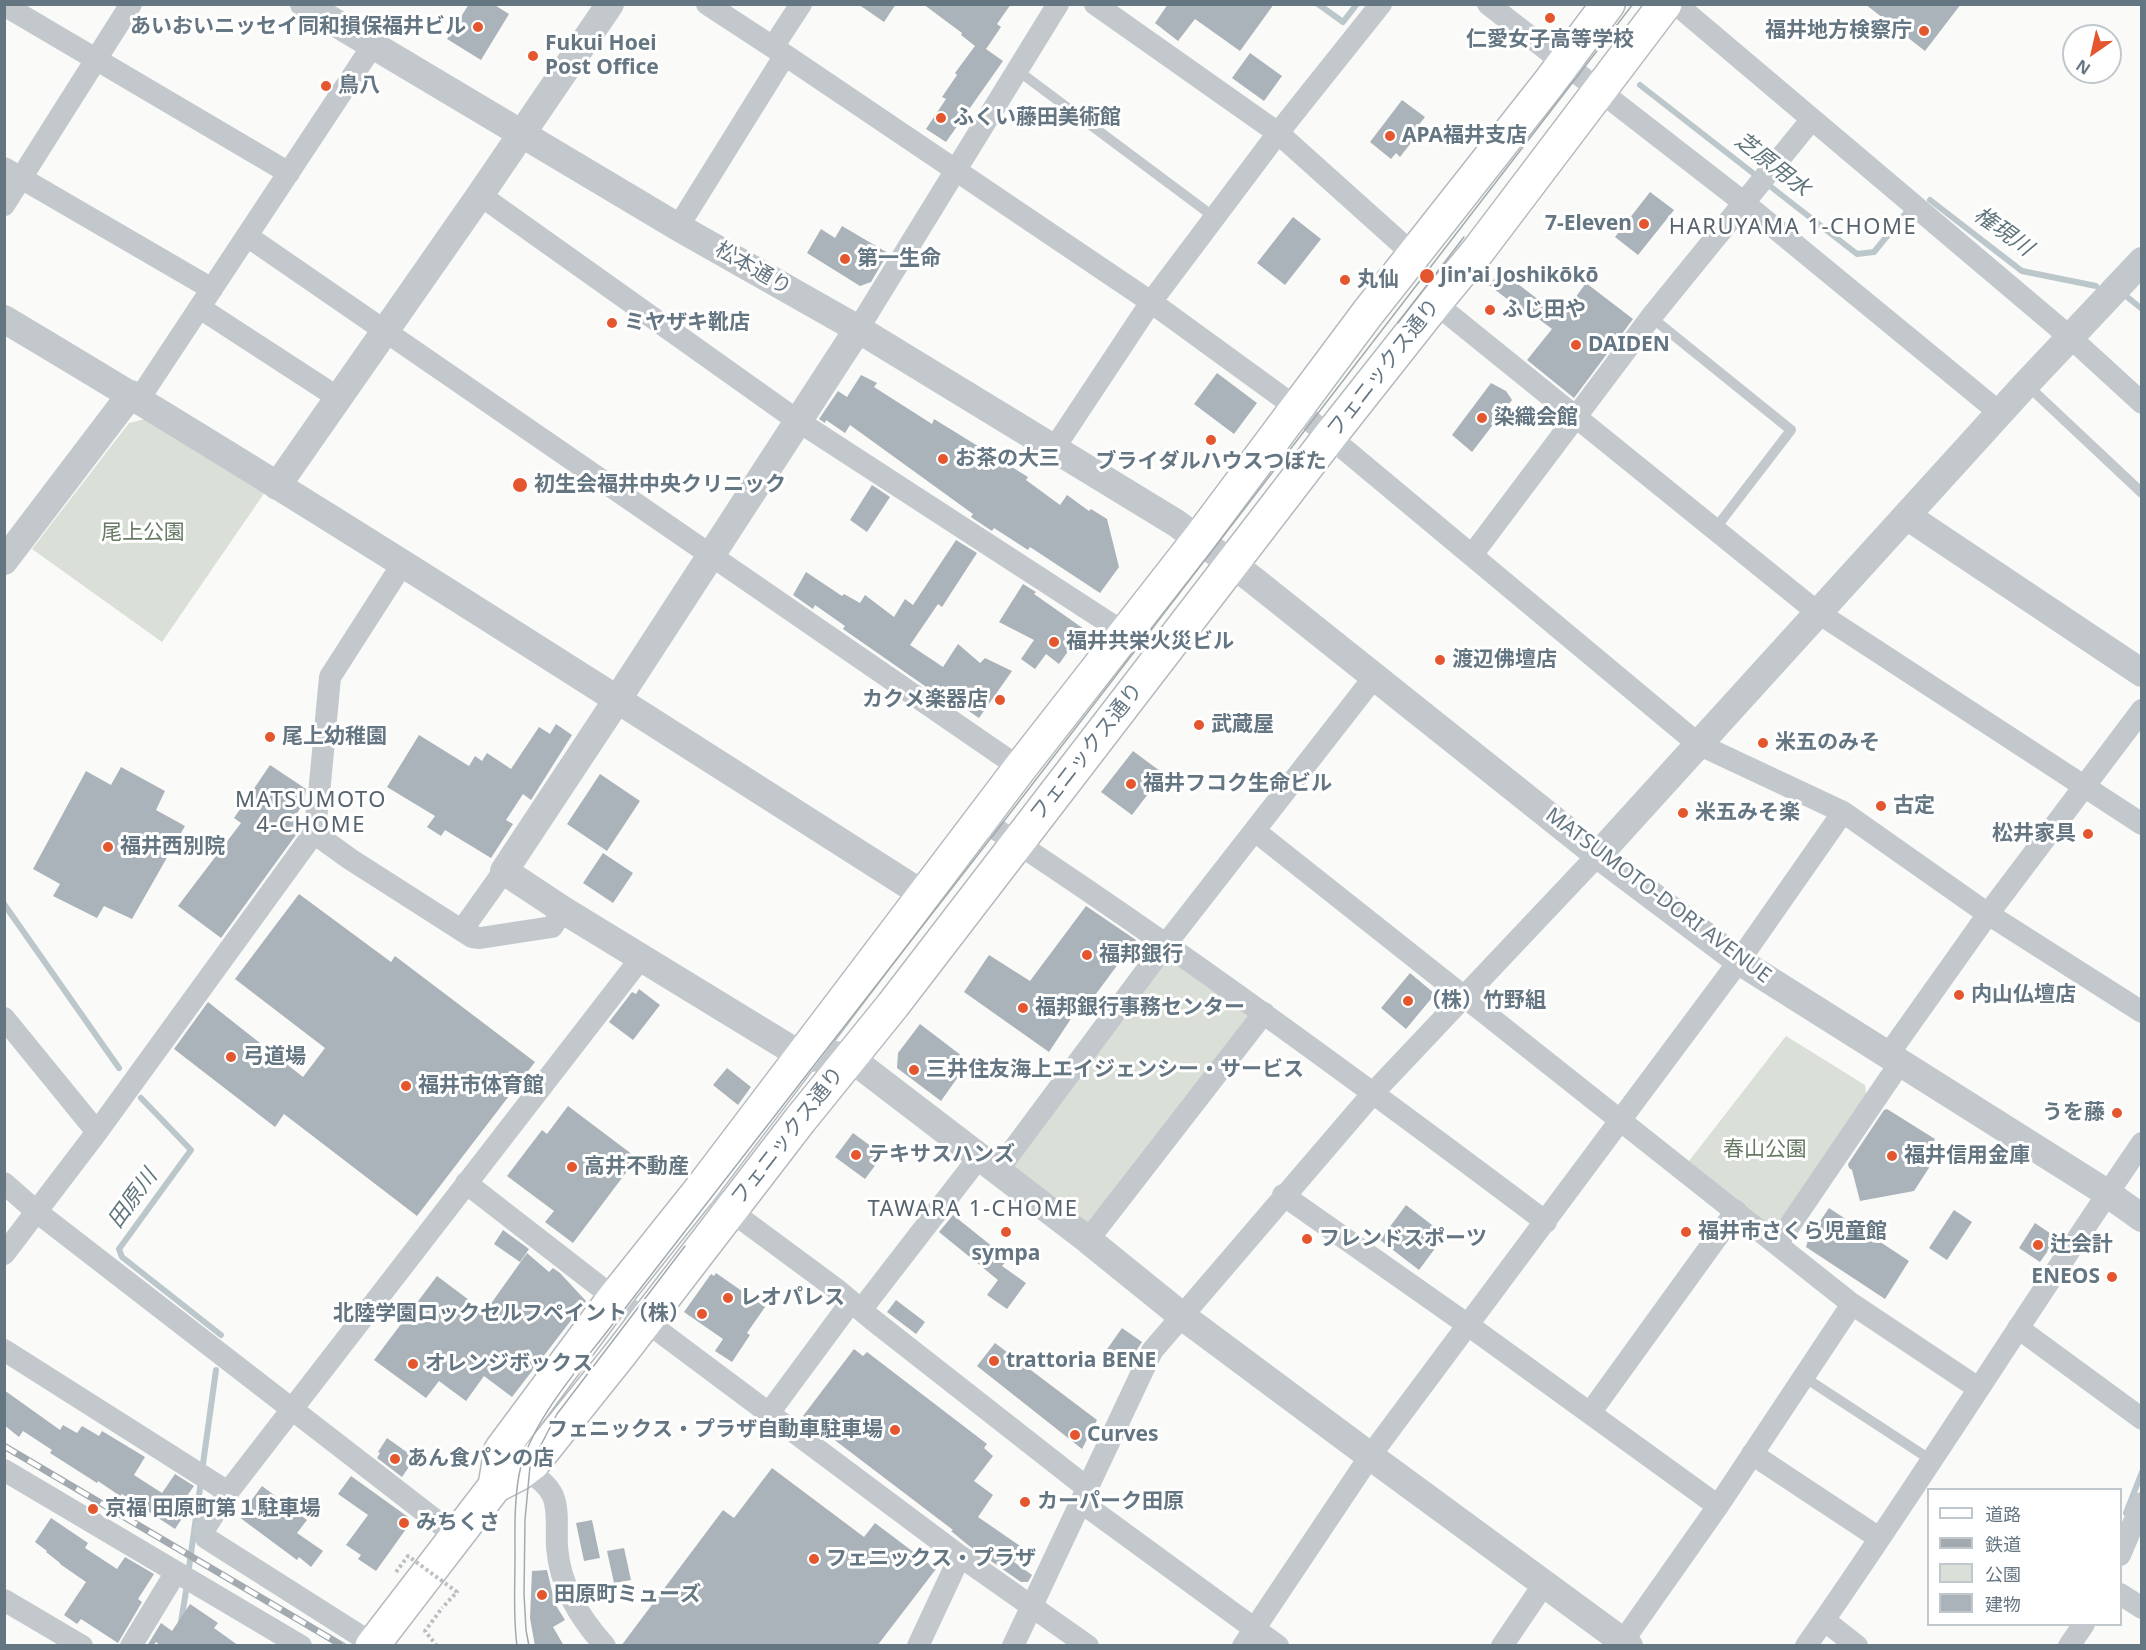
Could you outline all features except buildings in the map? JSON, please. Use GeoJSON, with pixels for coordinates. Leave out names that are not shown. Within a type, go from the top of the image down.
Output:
{"type":"FeatureCollection","features":[{"type":"Feature","properties":{"kind":"main road","name":"フェニックス通り"},"geometry":{"type":"LineString","coordinates":[[373,1645],[495,1486],[614,1298],[701,1189],[1020,768],[1126,634],[1608,4]]}},
{"type":"Feature","properties":{"kind":"main road","name":"フェニックス通り"},"geometry":{"type":"LineString","coordinates":[[512,1460],[533,1462],[893,1005],[1330,436],[1478,251],[1665,4]]}},
{"type":"Feature","properties":{"kind":"street"},"geometry":{"type":"LineString","coordinates":[[4,205],[13,173],[96,59],[131,4]]}},
{"type":"Feature","properties":{"kind":"street","name":"松本通り"},"geometry":{"type":"LineString","coordinates":[[304,4],[678,227],[858,329],[1199,539]]}},
{"type":"Feature","properties":{"kind":"street"},"geometry":{"type":"LineString","coordinates":[[277,486],[340,399],[610,4]]}},
{"type":"Feature","properties":{"kind":"street"},"geometry":{"type":"LineString","coordinates":[[707,4],[1151,302],[1297,410],[1698,744],[1844,812],[1988,914],[2142,1012]]}},
{"type":"Feature","properties":{"kind":"street"},"geometry":{"type":"LineString","coordinates":[[678,227],[779,51],[801,4]]}},
{"type":"Feature","properties":{"kind":"street"},"geometry":{"type":"LineString","coordinates":[[462,930],[504,871],[617,700],[858,329],[1058,4]]}},
{"type":"Feature","properties":{"kind":"street"},"geometry":{"type":"LineString","coordinates":[[1095,4],[1278,134],[1414,255]]}},
{"type":"Feature","properties":{"kind":"street"},"geometry":{"type":"LineString","coordinates":[[1053,450],[1151,302],[1278,134],[1381,4]]}},
{"type":"Feature","properties":{"kind":"street"},"geometry":{"type":"LineString","coordinates":[[1488,4],[1599,90],[1755,187],[2000,413]]}},
{"type":"Feature","properties":{"kind":"street"},"geometry":{"type":"LineString","coordinates":[[1676,4],[2071,338],[2142,403]]}},
{"type":"Feature","properties":{"kind":"street"},"geometry":{"type":"LineString","coordinates":[[4,5],[289,173]]}},
{"type":"Feature","properties":{"kind":"street"},"geometry":{"type":"LineString","coordinates":[[4,561],[135,396],[200,308],[374,45]]}},
{"type":"Feature","properties":{"kind":"street"},"geometry":{"type":"LineString","coordinates":[[1472,555],[1651,317],[1812,118]]}},
{"type":"Feature","properties":{"kind":"street"},"geometry":{"type":"LineString","coordinates":[[13,173],[212,289]]}},
{"type":"Feature","properties":{"kind":"street"},"geometry":{"type":"LineString","coordinates":[[480,195],[798,421],[1126,634]]}},
{"type":"Feature","properties":{"kind":"street"},"geometry":{"type":"LineString","coordinates":[[247,236],[1020,768]]}},
{"type":"Feature","properties":{"kind":"street"},"geometry":{"type":"LineString","coordinates":[[1013,1646],[1145,1362],[1182,1316],[1374,1092],[1598,855],[1817,612],[2142,261]]}},
{"type":"Feature","properties":{"kind":"street"},"geometry":{"type":"LineString","coordinates":[[1435,303],[1817,612],[2142,824]]}},
{"type":"Feature","properties":{"kind":"street"},"geometry":{"type":"LineString","coordinates":[[200,308],[340,399]]}},
{"type":"Feature","properties":{"kind":"street"},"geometry":{"type":"LineString","coordinates":[[4,319],[135,396],[403,563],[924,895]]}},
{"type":"Feature","properties":{"kind":"street"},"geometry":{"type":"LineString","coordinates":[[1907,516],[2142,673]]}},
{"type":"Feature","properties":{"kind":"street","name":"MATSUMOTO-DORI AVENUE"},"geometry":{"type":"LineString","coordinates":[[1199,539],[1375,676],[1598,855],[1739,961],[2107,1193],[2142,1218]]}},
{"type":"Feature","properties":{"kind":"street"},"geometry":{"type":"LineString","coordinates":[[4,1254],[97,1132],[314,833],[320,794],[330,677],[403,563]]}},
{"type":"Feature","properties":{"kind":"street"},"geometry":{"type":"LineString","coordinates":[[769,1413],[856,1306],[989,1163],[1167,944],[1375,676]]}},
{"type":"Feature","properties":{"kind":"street"},"geometry":{"type":"LineString","coordinates":[[1777,1244],[1988,914],[2142,710]]}},
{"type":"Feature","properties":{"kind":"street"},"geometry":{"type":"LineString","coordinates":[[1249,1637],[1370,1456],[1739,961],[1844,812]]}},
{"type":"Feature","properties":{"kind":"street"},"geometry":{"type":"LineString","coordinates":[[982,820],[1167,944],[1264,1013],[1374,1092],[1546,1222]]}},
{"type":"Feature","properties":{"kind":"street"},"geometry":{"type":"LineString","coordinates":[[1255,831],[1852,1304],[1978,1388]]}},
{"type":"Feature","properties":{"kind":"street"},"geometry":{"type":"LineString","coordinates":[[314,833],[350,860],[476,938],[552,927],[563,910]]}},
{"type":"Feature","properties":{"kind":"street"},"geometry":{"type":"LineString","coordinates":[[504,871],[563,910],[802,1056],[807,1058],[832,1055],[849,1059],[989,1163],[1182,1316],[1626,1643],[1852,1304]]}},
{"type":"Feature","properties":{"kind":"street"},"geometry":{"type":"LineString","coordinates":[[373,1645],[206,1538],[204,1530],[228,1492],[294,1410],[641,958]]}},
{"type":"Feature","properties":{"kind":"street"},"geometry":{"type":"LineString","coordinates":[[1088,1240],[1264,1013]]}},
{"type":"Feature","properties":{"kind":"street"},"geometry":{"type":"LineString","coordinates":[[4,1018],[97,1132]]}},
{"type":"Feature","properties":{"kind":"street"},"geometry":{"type":"LineString","coordinates":[[1806,1646],[1879,1538],[1920,1496],[1931,1460],[2142,1143]]}},
{"type":"Feature","properties":{"kind":"street"},"geometry":{"type":"LineString","coordinates":[[4,1183],[37,1212],[456,1536]]}},
{"type":"Feature","properties":{"kind":"street"},"geometry":{"type":"LineString","coordinates":[[466,1183],[614,1298],[960,1556],[1088,1646]]}},
{"type":"Feature","properties":{"kind":"street"},"geometry":{"type":"LineString","coordinates":[[701,1189],[835,1288],[1084,1495],[1249,1637],[1278,1646]]}},
{"type":"Feature","properties":{"kind":"street"},"geometry":{"type":"LineString","coordinates":[[1284,1195],[1718,1506]]}},
{"type":"Feature","properties":{"kind":"street"},"geometry":{"type":"LineString","coordinates":[[1590,1413],[1736,1211]]}},
{"type":"Feature","properties":{"kind":"street"},"geometry":{"type":"LineString","coordinates":[[2018,1328],[2142,1419]]}},
{"type":"Feature","properties":{"kind":"street"},"geometry":{"type":"LineString","coordinates":[[4,1350],[228,1492]]}},
{"type":"Feature","properties":{"kind":"street"},"geometry":{"type":"LineString","coordinates":[[1752,1454],[1879,1538]]}},
{"type":"Feature","properties":{"kind":"street"},"geometry":{"type":"LineString","coordinates":[[512,1460],[542,1482],[553,1496],[557,1549],[563,1580],[575,1608],[604,1646]]}},
{"type":"Feature","properties":{"kind":"street"},"geometry":{"type":"LineString","coordinates":[[4,1470],[301,1646]]}},
{"type":"Feature","properties":{"kind":"street"},"geometry":{"type":"LineString","coordinates":[[2122,1553],[2142,1503]]}},
{"type":"Feature","properties":{"kind":"street"},"geometry":{"type":"LineString","coordinates":[[918,1646],[960,1556]]}},
{"type":"Feature","properties":{"kind":"street"},"geometry":{"type":"LineString","coordinates":[[131,1646],[183,1576]]}},
{"type":"Feature","properties":{"kind":"street"},"geometry":{"type":"LineString","coordinates":[[1502,1646],[1544,1584]]}},
{"type":"Feature","properties":{"kind":"street"},"geometry":{"type":"LineString","coordinates":[[2122,1595],[2142,1608]]}},
{"type":"Feature","properties":{"kind":"street"},"geometry":{"type":"LineString","coordinates":[[4,1600],[82,1645]]}},
{"type":"Feature","properties":{"kind":"street"},"geometry":{"type":"LineString","coordinates":[[1824,1620],[1857,1646]]}},
{"type":"Feature","properties":{"kind":"street"},"geometry":{"type":"LineString","coordinates":[[2069,1646],[2083,1626]]}},
{"type":"Feature","properties":{"kind":"lane"},"geometry":{"type":"LineString","coordinates":[[1017,70],[1214,217]]}},
{"type":"Feature","properties":{"kind":"lane"},"geometry":{"type":"LineString","coordinates":[[1651,317],[1791,430],[1715,530]]}},
{"type":"Feature","properties":{"kind":"lane"},"geometry":{"type":"LineString","coordinates":[[2026,384],[2142,493]]}},
{"type":"Feature","properties":{"kind":"lane"},"geometry":{"type":"LineString","coordinates":[[1804,1377],[1931,1460]]}},
{"type":"Feature","properties":{"kind":"path"},"geometry":{"type":"LineString","coordinates":[[396,1572],[408,1556],[457,1592],[425,1631],[437,1646]]}},
{"type":"Feature","properties":{"kind":"green space","name":"尾上公園"},"geometry":{"type":"Polygon","coordinates":[[[145,419],[265,492],[162,642],[32,549],[129,423],[145,419]]]}},
{"type":"Feature","properties":{"kind":"green space"},"geometry":{"type":"Polygon","coordinates":[[[1169,952],[1257,1015],[1087,1226],[1011,1166],[1169,952]]]}},
{"type":"Feature","properties":{"kind":"green space","name":"春山公園"},"geometry":{"type":"Polygon","coordinates":[[[1786,1036],[1865,1085],[1867,1100],[1774,1229],[1689,1161],[1786,1036]]]}},
{"type":"Feature","properties":{"kind":"waterway"},"geometry":{"type":"LineString","coordinates":[[1318,4],[1343,22],[1357,4]]}},
{"type":"Feature","properties":{"kind":"waterway","name":"芝原用水"},"geometry":{"type":"LineString","coordinates":[[1640,85],[1758,177]]}},
{"type":"Feature","properties":{"kind":"waterway","name":"芝原用水"},"geometry":{"type":"LineString","coordinates":[[1766,183],[1857,254],[1874,252],[1906,213]]}},
{"type":"Feature","properties":{"kind":"waterway","name":"権現川"},"geometry":{"type":"LineString","coordinates":[[1930,200],[2022,271],[2096,286]]}},
{"type":"Feature","properties":{"kind":"waterway","name":"権現川"},"geometry":{"type":"LineString","coordinates":[[2126,296],[2142,309]]}},
{"type":"Feature","properties":{"kind":"waterway","name":"田原川"},"geometry":{"type":"LineString","coordinates":[[4,904],[119,1068]]}},
{"type":"Feature","properties":{"kind":"waterway","name":"田原川"},"geometry":{"type":"LineString","coordinates":[[141,1098],[191,1150],[119,1249],[122,1257],[221,1335]]}},
{"type":"Feature","properties":{"kind":"waterway","name":"田原川"},"geometry":{"type":"LineString","coordinates":[[202,1471],[216,1370]]}},
{"type":"Feature","properties":{"kind":"waterway","name":"権現川"},"geometry":{"type":"LineString","coordinates":[[2126,1513],[2142,1472]]}},
{"type":"Feature","properties":{"kind":"waterway","name":"田原川"},"geometry":{"type":"LineString","coordinates":[[188,1575],[201,1481]]}},
{"type":"Feature","properties":{"kind":"waterway","name":"田原川"},"geometry":{"type":"LineString","coordinates":[[181,1622],[187,1585]]}},
{"type":"Feature","properties":{"kind":"tram line"},"geometry":{"type":"LineString","coordinates":[[517,1646],[515,1624],[517,1485],[524,1457],[541,1421],[553,1403],[1633,4]]}},
{"type":"Feature","properties":{"kind":"tram line"},"geometry":{"type":"LineString","coordinates":[[1398,323],[1464,237]]}},
{"type":"Feature","properties":{"kind":"tram line"},"geometry":{"type":"LineString","coordinates":[[529,1646],[524,1594],[525,1520],[530,1466],[557,1414],[685,1246]]}},
{"type":"Feature","properties":{"kind":"railway"},"geometry":{"type":"LineString","coordinates":[[4,1446],[343,1646]]}},
{"type":"Feature","properties":{"kind":"place","name":"仁愛女子高等学校"},"geometry":{"type":"Point","coordinates":[1550,18]}},
{"type":"Feature","properties":{"kind":"place","name":"あいおいニッセイ同和損保福井ビル"},"geometry":{"type":"Point","coordinates":[478,27]}},
{"type":"Feature","properties":{"kind":"place","name":"福井地方検察庁"},"geometry":{"type":"Point","coordinates":[1924,31]}},
{"type":"Feature","properties":{"kind":"place","name":"Fukui Hoei Post Office"},"geometry":{"type":"Point","coordinates":[533,56]}},
{"type":"Feature","properties":{"kind":"place","name":"鳥八"},"geometry":{"type":"Point","coordinates":[326,86]}},
{"type":"Feature","properties":{"kind":"place","name":"ふくい藤田美術館"},"geometry":{"type":"Point","coordinates":[941,118]}},
{"type":"Feature","properties":{"kind":"place","name":"APA福井支店"},"geometry":{"type":"Point","coordinates":[1390,136]}},
{"type":"Feature","properties":{"kind":"place","name":"7-Eleven"},"geometry":{"type":"Point","coordinates":[1644,224]}},
{"type":"Feature","properties":{"kind":"place","name":"第一生命"},"geometry":{"type":"Point","coordinates":[845,259]}},
{"type":"Feature","properties":{"kind":"place","name":"Jin'ai Joshikōkō"},"geometry":{"type":"Point","coordinates":[1427,276]}},
{"type":"Feature","properties":{"kind":"place","name":"丸仙"},"geometry":{"type":"Point","coordinates":[1345,280]}},
{"type":"Feature","properties":{"kind":"place","name":"ふじ田や"},"geometry":{"type":"Point","coordinates":[1490,310]}},
{"type":"Feature","properties":{"kind":"place","name":"ミヤザキ靴店"},"geometry":{"type":"Point","coordinates":[612,323]}},
{"type":"Feature","properties":{"kind":"place","name":"DAIDEN"},"geometry":{"type":"Point","coordinates":[1576,345]}},
{"type":"Feature","properties":{"kind":"place","name":"染織会館"},"geometry":{"type":"Point","coordinates":[1482,418]}},
{"type":"Feature","properties":{"kind":"place","name":"ブライダルハウスつぼた"},"geometry":{"type":"Point","coordinates":[1211,440]}},
{"type":"Feature","properties":{"kind":"place","name":"お茶の大三"},"geometry":{"type":"Point","coordinates":[943,459]}},
{"type":"Feature","properties":{"kind":"place","name":"初生会福井中央クリニック"},"geometry":{"type":"Point","coordinates":[520,485]}},
{"type":"Feature","properties":{"kind":"place","name":"福井共栄火災ビル"},"geometry":{"type":"Point","coordinates":[1054,642]}},
{"type":"Feature","properties":{"kind":"place","name":"渡辺佛壇店"},"geometry":{"type":"Point","coordinates":[1440,660]}},
{"type":"Feature","properties":{"kind":"place","name":"カクメ楽器店"},"geometry":{"type":"Point","coordinates":[1000,700]}},
{"type":"Feature","properties":{"kind":"place","name":"武蔵屋"},"geometry":{"type":"Point","coordinates":[1199,725]}},
{"type":"Feature","properties":{"kind":"place","name":"尾上幼稚園"},"geometry":{"type":"Point","coordinates":[270,737]}},
{"type":"Feature","properties":{"kind":"place","name":"米五のみそ"},"geometry":{"type":"Point","coordinates":[1763,743]}},
{"type":"Feature","properties":{"kind":"place","name":"福井フコク生命ビル"},"geometry":{"type":"Point","coordinates":[1131,784]}},
{"type":"Feature","properties":{"kind":"place","name":"古定"},"geometry":{"type":"Point","coordinates":[1881,806]}},
{"type":"Feature","properties":{"kind":"place","name":"米五みそ楽"},"geometry":{"type":"Point","coordinates":[1683,813]}},
{"type":"Feature","properties":{"kind":"place","name":"松井家具"},"geometry":{"type":"Point","coordinates":[2088,834]}},
{"type":"Feature","properties":{"kind":"place","name":"福井西別院"},"geometry":{"type":"Point","coordinates":[108,847]}},
{"type":"Feature","properties":{"kind":"place","name":"福邦銀行"},"geometry":{"type":"Point","coordinates":[1087,955]}},
{"type":"Feature","properties":{"kind":"place","name":"内山仏壇店"},"geometry":{"type":"Point","coordinates":[1959,995]}},
{"type":"Feature","properties":{"kind":"place","name":"（株）竹野組"},"geometry":{"type":"Point","coordinates":[1408,1001]}},
{"type":"Feature","properties":{"kind":"place","name":"福邦銀行事務センター"},"geometry":{"type":"Point","coordinates":[1023,1008]}},
{"type":"Feature","properties":{"kind":"place","name":"弓道場"},"geometry":{"type":"Point","coordinates":[231,1057]}},
{"type":"Feature","properties":{"kind":"place","name":"三井住友海上エイジェンシー・サービス"},"geometry":{"type":"Point","coordinates":[914,1070]}},
{"type":"Feature","properties":{"kind":"place","name":"福井市体育館"},"geometry":{"type":"Point","coordinates":[406,1086]}},
{"type":"Feature","properties":{"kind":"place","name":"うを藤"},"geometry":{"type":"Point","coordinates":[2117,1113]}},
{"type":"Feature","properties":{"kind":"place","name":"テキサスハンズ"},"geometry":{"type":"Point","coordinates":[856,1155]}},
{"type":"Feature","properties":{"kind":"place","name":"福井信用金庫"},"geometry":{"type":"Point","coordinates":[1892,1156]}},
{"type":"Feature","properties":{"kind":"place","name":"高井不動産"},"geometry":{"type":"Point","coordinates":[572,1167]}},
{"type":"Feature","properties":{"kind":"place","name":"sympa"},"geometry":{"type":"Point","coordinates":[1006,1232]}},
{"type":"Feature","properties":{"kind":"place","name":"福井市さくら児童館"},"geometry":{"type":"Point","coordinates":[1686,1232]}},
{"type":"Feature","properties":{"kind":"place","name":"フレンドスポーツ"},"geometry":{"type":"Point","coordinates":[1307,1239]}},
{"type":"Feature","properties":{"kind":"place","name":"辻会計"},"geometry":{"type":"Point","coordinates":[2038,1245]}},
{"type":"Feature","properties":{"kind":"place","name":"ENEOS"},"geometry":{"type":"Point","coordinates":[2112,1277]}},
{"type":"Feature","properties":{"kind":"place","name":"レオパレス"},"geometry":{"type":"Point","coordinates":[728,1298]}},
{"type":"Feature","properties":{"kind":"place","name":"北陸学園ロックセルフペイント（株）"},"geometry":{"type":"Point","coordinates":[702,1314]}},
{"type":"Feature","properties":{"kind":"place","name":"trattoria BENE"},"geometry":{"type":"Point","coordinates":[994,1361]}},
{"type":"Feature","properties":{"kind":"place","name":"オレンジボックス"},"geometry":{"type":"Point","coordinates":[413,1364]}},
{"type":"Feature","properties":{"kind":"place","name":"フェニックス・プラザ自動車駐車場"},"geometry":{"type":"Point","coordinates":[895,1430]}},
{"type":"Feature","properties":{"kind":"place","name":"Curves"},"geometry":{"type":"Point","coordinates":[1075,1435]}},
{"type":"Feature","properties":{"kind":"place","name":"あん食パンの店"},"geometry":{"type":"Point","coordinates":[395,1459]}},
{"type":"Feature","properties":{"kind":"place","name":"カーパーク田原"},"geometry":{"type":"Point","coordinates":[1025,1502]}},
{"type":"Feature","properties":{"kind":"place","name":"京福 田原町第１駐車場"},"geometry":{"type":"Point","coordinates":[93,1509]}},
{"type":"Feature","properties":{"kind":"place","name":"みちくさ"},"geometry":{"type":"Point","coordinates":[404,1523]}},
{"type":"Feature","properties":{"kind":"place","name":"フェニックス・プラザ"},"geometry":{"type":"Point","coordinates":[814,1559]}},
{"type":"Feature","properties":{"kind":"place","name":"田原町ミューズ"},"geometry":{"type":"Point","coordinates":[542,1595]}},
{"type":"Feature","properties":{"kind":"district","name":"HARUYAMA 1-CHOME"},"geometry":{"type":"Point","coordinates":[1793,228]}},
{"type":"Feature","properties":{"kind":"district","name":"MATSUMOTO 4-CHOME"},"geometry":{"type":"Point","coordinates":[311,814]}},
{"type":"Feature","properties":{"kind":"district","name":"TAWARA 1-CHOME"},"geometry":{"type":"Point","coordinates":[973,1210]}}]}
